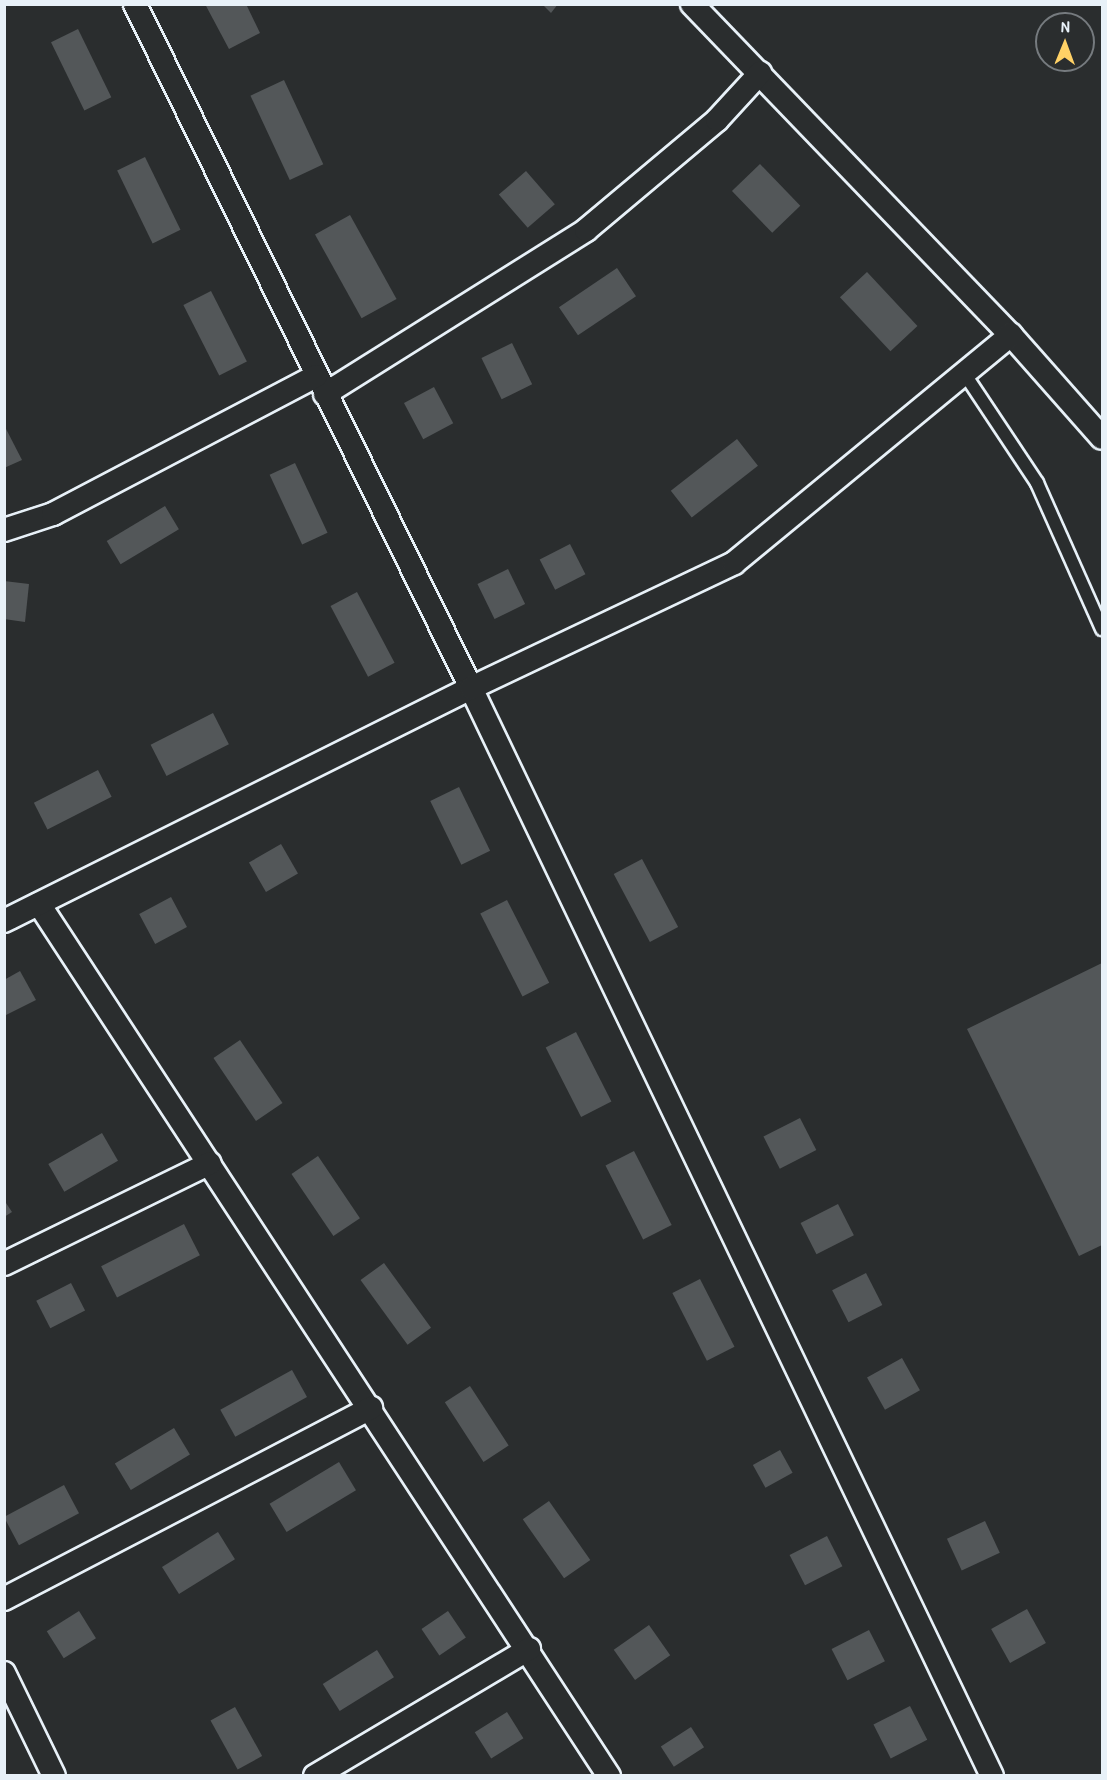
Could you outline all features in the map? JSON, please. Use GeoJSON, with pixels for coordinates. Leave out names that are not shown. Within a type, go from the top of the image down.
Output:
{"type":"FeatureCollection","features":[{"type":"Feature","properties":{"kind":"street"},"geometry":{"type":"LineString","coordinates":[[135,4],[320,385],[471,688],[992,1776]]}},
{"type":"Feature","properties":{"kind":"street"},"geometry":{"type":"LineString","coordinates":[[692,4],[1011,335],[1102,438]]}},
{"type":"Feature","properties":{"kind":"street"},"geometry":{"type":"LineString","coordinates":[[4,530],[53,514],[320,385],[586,230],[717,120],[760,73]]}},
{"type":"Feature","properties":{"kind":"street"},"geometry":{"type":"LineString","coordinates":[[4,921],[471,688],[734,563],[1011,335]]}},
{"type":"Feature","properties":{"kind":"street"},"geometry":{"type":"LineString","coordinates":[[39,904],[529,1648],[609,1776]]}},
{"type":"Feature","properties":{"kind":"street"},"geometry":{"type":"LineString","coordinates":[[4,1264],[210,1163]]}},
{"type":"Feature","properties":{"kind":"street"},"geometry":{"type":"LineString","coordinates":[[4,1599],[371,1408]]}},
{"type":"Feature","properties":{"kind":"street"},"geometry":{"type":"LineString","coordinates":[[315,1776],[529,1648]]}},
{"type":"Feature","properties":{"kind":"street"},"geometry":{"type":"LineString","coordinates":[[4,1673],[54,1776]]}},
{"type":"Feature","properties":{"kind":"lane"},"geometry":{"type":"LineString","coordinates":[[964,373],[1037,483],[1102,629]]}},
{"type":"Feature","properties":{"kind":"building"},"geometry":{"type":"Polygon","coordinates":[[[205,4],[246,4],[260,33],[229,49],[205,4]]]}},
{"type":"Feature","properties":{"kind":"building"},"geometry":{"type":"Polygon","coordinates":[[[542,4],[558,4],[551,13],[542,4]]]}},
{"type":"Feature","properties":{"kind":"building"},"geometry":{"type":"Polygon","coordinates":[[[78,29],[111,97],[84,110],[51,42],[78,29]]]}},
{"type":"Feature","properties":{"kind":"building"},"geometry":{"type":"Polygon","coordinates":[[[284,80],[323,164],[290,180],[250,96],[284,80]]]}},
{"type":"Feature","properties":{"kind":"building"},"geometry":{"type":"Polygon","coordinates":[[[145,157],[181,230],[153,243],[117,171],[145,157]]]}},
{"type":"Feature","properties":{"kind":"building"},"geometry":{"type":"Polygon","coordinates":[[[760,164],[800,206],[772,233],[732,191],[760,164]]]}},
{"type":"Feature","properties":{"kind":"building"},"geometry":{"type":"Polygon","coordinates":[[[526,171],[555,204],[528,228],[499,195],[526,171]]]}},
{"type":"Feature","properties":{"kind":"building"},"geometry":{"type":"Polygon","coordinates":[[[350,215],[397,299],[362,318],[315,234],[350,215]]]}},
{"type":"Feature","properties":{"kind":"building"},"geometry":{"type":"Polygon","coordinates":[[[617,268],[636,296],[578,335],[559,307],[617,268]]]}},
{"type":"Feature","properties":{"kind":"building"},"geometry":{"type":"Polygon","coordinates":[[[867,272],[917,326],[890,351],[840,297],[867,272]]]}},
{"type":"Feature","properties":{"kind":"building"},"geometry":{"type":"Polygon","coordinates":[[[211,291],[247,361],[219,375],[183,305],[211,291]]]}},
{"type":"Feature","properties":{"kind":"building"},"geometry":{"type":"Polygon","coordinates":[[[512,343],[532,384],[502,399],[481,358],[512,343]]]}},
{"type":"Feature","properties":{"kind":"building"},"geometry":{"type":"Polygon","coordinates":[[[434,387],[453,423],[423,439],[404,403],[434,387]]]}},
{"type":"Feature","properties":{"kind":"building"},"geometry":{"type":"Polygon","coordinates":[[[4,425],[22,460],[4,468],[4,425]]]}},
{"type":"Feature","properties":{"kind":"building"},"geometry":{"type":"Polygon","coordinates":[[[737,439],[758,466],[692,518],[671,491],[737,439]]]}},
{"type":"Feature","properties":{"kind":"building"},"geometry":{"type":"Polygon","coordinates":[[[295,463],[328,533],[302,545],[270,475],[295,463]]]}},
{"type":"Feature","properties":{"kind":"building"},"geometry":{"type":"Polygon","coordinates":[[[165,506],[179,529],[121,564],[107,541],[165,506]]]}},
{"type":"Feature","properties":{"kind":"building"},"geometry":{"type":"Polygon","coordinates":[[[570,544],[585,574],[555,590],[540,559],[570,544]]]}},
{"type":"Feature","properties":{"kind":"building"},"geometry":{"type":"Polygon","coordinates":[[[508,569],[525,604],[495,619],[477,584],[508,569]]]}},
{"type":"Feature","properties":{"kind":"building"},"geometry":{"type":"Polygon","coordinates":[[[4,581],[29,584],[25,622],[4,619],[4,581]]]}},
{"type":"Feature","properties":{"kind":"building"},"geometry":{"type":"Polygon","coordinates":[[[357,592],[395,663],[368,677],[331,606],[357,592]]]}},
{"type":"Feature","properties":{"kind":"building"},"geometry":{"type":"Polygon","coordinates":[[[213,713],[229,744],[167,776],[151,745],[213,713]]]}},
{"type":"Feature","properties":{"kind":"building"},"geometry":{"type":"Polygon","coordinates":[[[98,770],[112,797],[47,829],[34,803],[98,770]]]}},
{"type":"Feature","properties":{"kind":"building"},"geometry":{"type":"Polygon","coordinates":[[[459,787],[490,851],[461,865],[430,801],[459,787]]]}},
{"type":"Feature","properties":{"kind":"building"},"geometry":{"type":"Polygon","coordinates":[[[281,844],[298,873],[266,892],[249,862],[281,844]]]}},
{"type":"Feature","properties":{"kind":"building"},"geometry":{"type":"Polygon","coordinates":[[[642,859],[678,927],[650,942],[614,874],[642,859]]]}},
{"type":"Feature","properties":{"kind":"building"},"geometry":{"type":"Polygon","coordinates":[[[171,897],[187,927],[155,944],[139,914],[171,897]]]}},
{"type":"Feature","properties":{"kind":"building"},"geometry":{"type":"Polygon","coordinates":[[[507,900],[549,983],[522,996],[480,914],[507,900]]]}},
{"type":"Feature","properties":{"kind":"building"},"geometry":{"type":"Polygon","coordinates":[[[1102,963],[1102,1245],[1079,1256],[967,1029],[1102,963]]]}},
{"type":"Feature","properties":{"kind":"building"},"geometry":{"type":"Polygon","coordinates":[[[20,971],[36,1000],[4,1016],[4,980],[20,971]]]}},
{"type":"Feature","properties":{"kind":"building"},"geometry":{"type":"Polygon","coordinates":[[[576,1032],[611,1101],[581,1117],[546,1047],[576,1032]]]}},
{"type":"Feature","properties":{"kind":"building"},"geometry":{"type":"Polygon","coordinates":[[[240,1040],[282,1103],[256,1121],[213,1058],[240,1040]]]}},
{"type":"Feature","properties":{"kind":"building"},"geometry":{"type":"Polygon","coordinates":[[[800,1118],[816,1150],[780,1169],[763,1137],[800,1118]]]}},
{"type":"Feature","properties":{"kind":"building"},"geometry":{"type":"Polygon","coordinates":[[[102,1133],[118,1161],[64,1192],[48,1164],[102,1133]]]}},
{"type":"Feature","properties":{"kind":"building"},"geometry":{"type":"Polygon","coordinates":[[[634,1151],[672,1225],[643,1239],[605,1166],[634,1151]]]}},
{"type":"Feature","properties":{"kind":"building"},"geometry":{"type":"Polygon","coordinates":[[[318,1156],[360,1218],[333,1236],[291,1174],[318,1156]]]}},
{"type":"Feature","properties":{"kind":"building"},"geometry":{"type":"Polygon","coordinates":[[[4,1200],[12,1212],[4,1217],[4,1200]]]}},
{"type":"Feature","properties":{"kind":"building"},"geometry":{"type":"Polygon","coordinates":[[[838,1204],[854,1235],[816,1254],[801,1223],[838,1204]]]}},
{"type":"Feature","properties":{"kind":"building"},"geometry":{"type":"Polygon","coordinates":[[[184,1224],[200,1255],[117,1297],[101,1266],[184,1224]]]}},
{"type":"Feature","properties":{"kind":"building"},"geometry":{"type":"Polygon","coordinates":[[[384,1263],[431,1328],[408,1345],[361,1280],[384,1263]]]}},
{"type":"Feature","properties":{"kind":"building"},"geometry":{"type":"Polygon","coordinates":[[[866,1273],[882,1305],[848,1322],[832,1290],[866,1273]]]}},
{"type":"Feature","properties":{"kind":"building"},"geometry":{"type":"Polygon","coordinates":[[[700,1279],[735,1347],[707,1361],[672,1293],[700,1279]]]}},
{"type":"Feature","properties":{"kind":"building"},"geometry":{"type":"Polygon","coordinates":[[[71,1283],[85,1311],[50,1328],[36,1301],[71,1283]]]}},
{"type":"Feature","properties":{"kind":"building"},"geometry":{"type":"Polygon","coordinates":[[[902,1358],[920,1390],[885,1410],[867,1377],[902,1358]]]}},
{"type":"Feature","properties":{"kind":"building"},"geometry":{"type":"Polygon","coordinates":[[[292,1370],[307,1397],[235,1437],[220,1410],[292,1370]]]}},
{"type":"Feature","properties":{"kind":"building"},"geometry":{"type":"Polygon","coordinates":[[[470,1386],[509,1446],[484,1462],[445,1402],[470,1386]]]}},
{"type":"Feature","properties":{"kind":"building"},"geometry":{"type":"Polygon","coordinates":[[[174,1428],[190,1455],[131,1490],[115,1464],[174,1428]]]}},
{"type":"Feature","properties":{"kind":"building"},"geometry":{"type":"Polygon","coordinates":[[[780,1450],[793,1473],[765,1488],[753,1465],[780,1450]]]}},
{"type":"Feature","properties":{"kind":"building"},"geometry":{"type":"Polygon","coordinates":[[[339,1462],[356,1490],[287,1532],[270,1504],[339,1462]]]}},
{"type":"Feature","properties":{"kind":"building"},"geometry":{"type":"Polygon","coordinates":[[[64,1485],[79,1513],[19,1545],[4,1517],[64,1485]]]}},
{"type":"Feature","properties":{"kind":"building"},"geometry":{"type":"Polygon","coordinates":[[[549,1501],[590,1560],[564,1578],[523,1519],[549,1501]]]}},
{"type":"Feature","properties":{"kind":"building"},"geometry":{"type":"Polygon","coordinates":[[[985,1521],[1000,1553],[962,1570],[947,1539],[985,1521]]]}},
{"type":"Feature","properties":{"kind":"building"},"geometry":{"type":"Polygon","coordinates":[[[218,1532],[235,1559],[179,1594],[162,1567],[218,1532]]]}},
{"type":"Feature","properties":{"kind":"building"},"geometry":{"type":"Polygon","coordinates":[[[827,1536],[842,1566],[805,1585],[790,1555],[827,1536]]]}},
{"type":"Feature","properties":{"kind":"building"},"geometry":{"type":"Polygon","coordinates":[[[1027,1609],[1046,1643],[1010,1663],[991,1629],[1027,1609]]]}},
{"type":"Feature","properties":{"kind":"building"},"geometry":{"type":"Polygon","coordinates":[[[79,1611],[96,1638],[64,1658],[47,1631],[79,1611]]]}},
{"type":"Feature","properties":{"kind":"building"},"geometry":{"type":"Polygon","coordinates":[[[448,1611],[466,1638],[439,1655],[421,1629],[448,1611]]]}},
{"type":"Feature","properties":{"kind":"building"},"geometry":{"type":"Polygon","coordinates":[[[649,1625],[670,1655],[635,1680],[614,1650],[649,1625]]]}},
{"type":"Feature","properties":{"kind":"building"},"geometry":{"type":"Polygon","coordinates":[[[869,1630],[885,1661],[847,1680],[832,1649],[869,1630]]]}},
{"type":"Feature","properties":{"kind":"building"},"geometry":{"type":"Polygon","coordinates":[[[377,1650],[394,1677],[340,1711],[323,1684],[377,1650]]]}},
{"type":"Feature","properties":{"kind":"building"},"geometry":{"type":"Polygon","coordinates":[[[910,1706],[927,1740],[891,1758],[873,1725],[910,1706]]]}},
{"type":"Feature","properties":{"kind":"building"},"geometry":{"type":"Polygon","coordinates":[[[235,1707],[262,1756],[238,1770],[211,1721],[235,1707]]]}},
{"type":"Feature","properties":{"kind":"building"},"geometry":{"type":"Polygon","coordinates":[[[507,1712],[523,1738],[491,1758],[475,1732],[507,1712]]]}},
{"type":"Feature","properties":{"kind":"building"},"geometry":{"type":"Polygon","coordinates":[[[691,1727],[704,1747],[674,1767],[661,1747],[691,1727]]]}}]}
